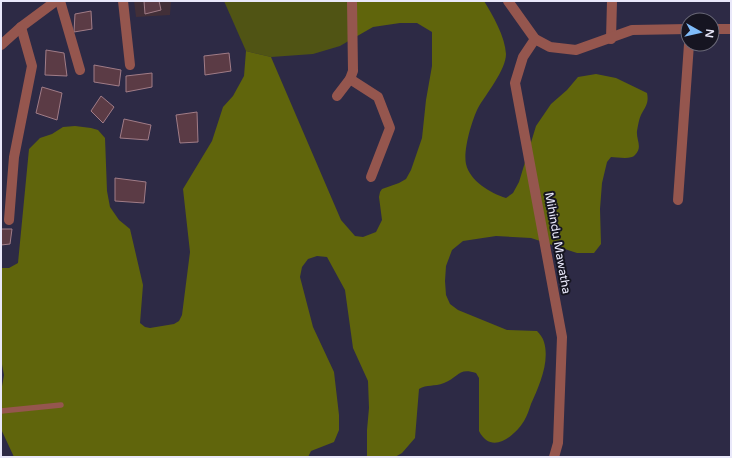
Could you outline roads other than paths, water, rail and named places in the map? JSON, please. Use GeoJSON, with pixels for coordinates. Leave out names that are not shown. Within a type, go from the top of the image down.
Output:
{"type":"FeatureCollection","features":[{"type":"Feature","properties":{"kind":"street"},"geometry":{"type":"LineString","coordinates":[[1,45],[21,27],[56,1]]}},
{"type":"Feature","properties":{"kind":"street"},"geometry":{"type":"LineString","coordinates":[[60,1],[80,70]]}},
{"type":"Feature","properties":{"kind":"street"},"geometry":{"type":"LineString","coordinates":[[123,1],[130,65]]}},
{"type":"Feature","properties":{"kind":"street"},"geometry":{"type":"LineString","coordinates":[[337,96],[350,79],[353,71],[352,1]]}},
{"type":"Feature","properties":{"kind":"street"},"geometry":{"type":"LineString","coordinates":[[508,1],[535,39],[550,48],[576,50],[611,39],[632,30],[680,29]]}},
{"type":"Feature","properties":{"kind":"street"},"geometry":{"type":"LineString","coordinates":[[611,39],[612,1]]}},
{"type":"Feature","properties":{"kind":"street"},"geometry":{"type":"LineString","coordinates":[[9,220],[14,157],[32,66],[21,27]]}},
{"type":"Feature","properties":{"kind":"street"},"geometry":{"type":"LineString","coordinates":[[720,29],[731,29]]}},
{"type":"Feature","properties":{"kind":"street","name":"Mihindu Mawatha"},"geometry":{"type":"LineString","coordinates":[[535,39],[523,57],[515,83],[562,337],[558,444],[554,457]]}},
{"type":"Feature","properties":{"kind":"street"},"geometry":{"type":"LineString","coordinates":[[678,200],[688,52]]}},
{"type":"Feature","properties":{"kind":"street"},"geometry":{"type":"LineString","coordinates":[[350,79],[378,97],[390,128],[371,177]]}},
{"type":"Feature","properties":{"kind":"lane"},"geometry":{"type":"LineString","coordinates":[[1,411],[61,405]]}}]}
